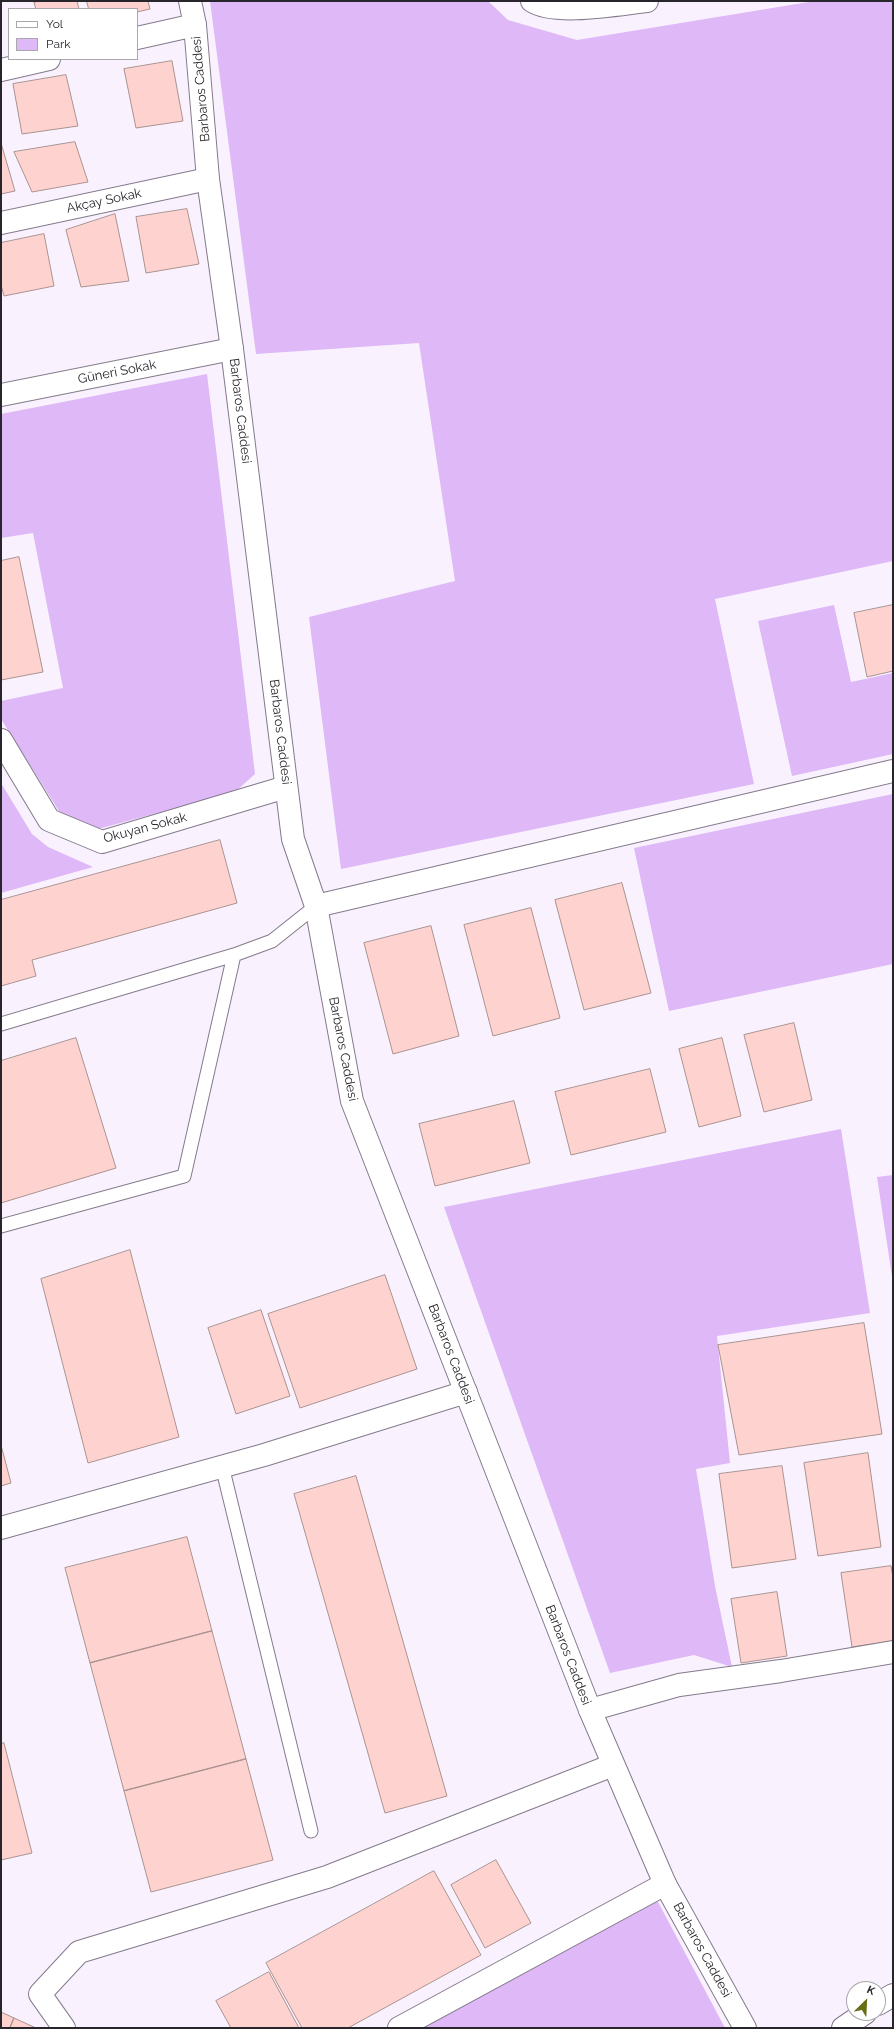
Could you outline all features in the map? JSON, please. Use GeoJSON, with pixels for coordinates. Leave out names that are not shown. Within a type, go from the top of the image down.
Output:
{"type":"FeatureCollection","features":[{"type":"Feature","properties":{"kind":"street","name":"Barbaros Caddesi"},"geometry":{"type":"LineString","coordinates":[[190,1],[196,25],[208,179],[232,349],[293,839],[316,906],[352,1101],[590,1710],[665,1884],[745,2028]]}},
{"type":"Feature","properties":{"kind":"street"},"geometry":{"type":"LineString","coordinates":[[532,1],[538,5],[572,9],[647,1]]}},
{"type":"Feature","properties":{"kind":"street"},"geometry":{"type":"LineString","coordinates":[[138,38],[196,25]]}},
{"type":"Feature","properties":{"kind":"street"},"geometry":{"type":"LineString","coordinates":[[1,70],[46,60]]}},
{"type":"Feature","properties":{"kind":"street","name":"Akçay Sokak"},"geometry":{"type":"LineString","coordinates":[[1,223],[208,179]]}},
{"type":"Feature","properties":{"kind":"street","name":"Güneri Sokak"},"geometry":{"type":"LineString","coordinates":[[1,395],[232,349]]}},
{"type":"Feature","properties":{"kind":"street","name":"Okuyan Sokak"},"geometry":{"type":"LineString","coordinates":[[1,740],[49,820],[102,842],[286,787]]}},
{"type":"Feature","properties":{"kind":"street"},"geometry":{"type":"LineString","coordinates":[[316,906],[893,771]]}},
{"type":"Feature","properties":{"kind":"street"},"geometry":{"type":"LineString","coordinates":[[1,1528],[222,1466],[466,1392]]}},
{"type":"Feature","properties":{"kind":"street"},"geometry":{"type":"LineString","coordinates":[[590,1710],[679,1685],[781,1671],[893,1652]]}},
{"type":"Feature","properties":{"kind":"street"},"geometry":{"type":"LineString","coordinates":[[64,2028],[40,1994],[79,1952],[327,1877],[613,1764]]}},
{"type":"Feature","properties":{"kind":"street"},"geometry":{"type":"LineString","coordinates":[[399,2028],[665,1884]]}},
{"type":"Feature","properties":{"kind":"street"},"geometry":{"type":"LineString","coordinates":[[842,2028],[853,2021]]}},
{"type":"Feature","properties":{"kind":"lane"},"geometry":{"type":"LineString","coordinates":[[1,1024],[234,955],[272,941],[316,906]]}},
{"type":"Feature","properties":{"kind":"lane"},"geometry":{"type":"LineString","coordinates":[[1,1226],[184,1176],[234,955]]}},
{"type":"Feature","properties":{"kind":"lane"},"geometry":{"type":"LineString","coordinates":[[222,1466],[310,1831]]}},
{"type":"Feature","properties":{"kind":"green space"},"geometry":{"type":"Polygon","coordinates":[[[210,1],[488,1],[508,20],[577,40],[815,1],[893,1],[893,561],[715,599],[754,784],[341,869],[309,617],[455,581],[419,343],[256,354],[210,1]]]}},
{"type":"Feature","properties":{"kind":"green space"},"geometry":{"type":"Polygon","coordinates":[[[207,374],[255,774],[235,792],[98,829],[62,816],[1,719],[1,701],[63,688],[33,533],[1,538],[1,414],[207,374]]]}},
{"type":"Feature","properties":{"kind":"green space"},"geometry":{"type":"Polygon","coordinates":[[[834,605],[851,682],[893,673],[893,754],[792,776],[758,621],[834,605]]]}},
{"type":"Feature","properties":{"kind":"green space"},"geometry":{"type":"Polygon","coordinates":[[[1,783],[32,834],[48,847],[93,867],[1,893],[1,783]]]}},
{"type":"Feature","properties":{"kind":"green space"},"geometry":{"type":"Polygon","coordinates":[[[893,794],[893,964],[669,1011],[634,848],[893,794]]]}},
{"type":"Feature","properties":{"kind":"green space"},"geometry":{"type":"Polygon","coordinates":[[[841,1129],[870,1313],[717,1336],[730,1463],[696,1469],[715,1586],[732,1667],[694,1655],[610,1673],[444,1207],[841,1129]]]}},
{"type":"Feature","properties":{"kind":"green space"},"geometry":{"type":"Polygon","coordinates":[[[893,1175],[893,1283],[877,1177],[893,1175]]]}},
{"type":"Feature","properties":{"kind":"green space"},"geometry":{"type":"Polygon","coordinates":[[[657,1900],[725,2028],[420,2028],[657,1900]]]}},
{"type":"Feature","properties":{"kind":"building"},"geometry":{"type":"Polygon","coordinates":[[[39,1],[77,1],[79,8],[36,8],[34,3],[39,1]]]}},
{"type":"Feature","properties":{"kind":"building"},"geometry":{"type":"Polygon","coordinates":[[[87,1],[148,1],[150,9],[138,12],[138,8],[89,8],[87,1]]]}},
{"type":"Feature","properties":{"kind":"building"},"geometry":{"type":"Polygon","coordinates":[[[172,61],[183,121],[136,128],[124,69],[172,61]]]}},
{"type":"Feature","properties":{"kind":"building"},"geometry":{"type":"Polygon","coordinates":[[[66,75],[78,126],[22,134],[13,84],[66,75]]]}},
{"type":"Feature","properties":{"kind":"building"},"geometry":{"type":"Polygon","coordinates":[[[75,142],[88,182],[32,192],[14,152],[75,142]]]}},
{"type":"Feature","properties":{"kind":"building"},"geometry":{"type":"Polygon","coordinates":[[[1,143],[15,191],[1,194],[1,143]]]}},
{"type":"Feature","properties":{"kind":"building"},"geometry":{"type":"Polygon","coordinates":[[[187,209],[199,264],[146,273],[136,217],[187,209]]]}},
{"type":"Feature","properties":{"kind":"building"},"geometry":{"type":"Polygon","coordinates":[[[115,214],[129,281],[81,287],[66,230],[115,214]]]}},
{"type":"Feature","properties":{"kind":"building"},"geometry":{"type":"Polygon","coordinates":[[[44,234],[54,286],[4,296],[1,285],[1,243],[44,234]]]}},
{"type":"Feature","properties":{"kind":"building"},"geometry":{"type":"Polygon","coordinates":[[[19,557],[43,672],[1,680],[1,561],[19,557]]]}},
{"type":"Feature","properties":{"kind":"building"},"geometry":{"type":"Polygon","coordinates":[[[893,605],[893,671],[867,677],[854,613],[893,605]]]}},
{"type":"Feature","properties":{"kind":"building"},"geometry":{"type":"Polygon","coordinates":[[[220,840],[237,903],[32,960],[36,976],[1,986],[1,900],[220,840]]]}},
{"type":"Feature","properties":{"kind":"building"},"geometry":{"type":"Polygon","coordinates":[[[622,883],[651,993],[584,1010],[555,900],[622,883]]]}},
{"type":"Feature","properties":{"kind":"building"},"geometry":{"type":"Polygon","coordinates":[[[531,908],[560,1018],[493,1036],[464,925],[531,908]]]}},
{"type":"Feature","properties":{"kind":"building"},"geometry":{"type":"Polygon","coordinates":[[[431,926],[459,1036],[393,1054],[364,943],[431,926]]]}},
{"type":"Feature","properties":{"kind":"building"},"geometry":{"type":"Polygon","coordinates":[[[794,1023],[812,1100],[764,1112],[744,1035],[794,1023]]]}},
{"type":"Feature","properties":{"kind":"building"},"geometry":{"type":"Polygon","coordinates":[[[76,1038],[116,1168],[1,1203],[1,1061],[76,1038]]]}},
{"type":"Feature","properties":{"kind":"building"},"geometry":{"type":"Polygon","coordinates":[[[722,1038],[741,1116],[699,1127],[679,1049],[722,1038]]]}},
{"type":"Feature","properties":{"kind":"building"},"geometry":{"type":"Polygon","coordinates":[[[650,1069],[666,1132],[571,1155],[555,1092],[650,1069]]]}},
{"type":"Feature","properties":{"kind":"building"},"geometry":{"type":"Polygon","coordinates":[[[514,1101],[530,1163],[435,1186],[419,1124],[514,1101]]]}},
{"type":"Feature","properties":{"kind":"building"},"geometry":{"type":"Polygon","coordinates":[[[130,1250],[179,1437],[88,1463],[41,1279],[130,1250]]]}},
{"type":"Feature","properties":{"kind":"building"},"geometry":{"type":"Polygon","coordinates":[[[385,1275],[417,1369],[300,1408],[268,1314],[385,1275]]]}},
{"type":"Feature","properties":{"kind":"building"},"geometry":{"type":"Polygon","coordinates":[[[261,1310],[290,1396],[236,1414],[208,1328],[261,1310]]]}},
{"type":"Feature","properties":{"kind":"building"},"geometry":{"type":"Polygon","coordinates":[[[864,1323],[882,1434],[739,1455],[718,1345],[864,1323]]]}},
{"type":"Feature","properties":{"kind":"building"},"geometry":{"type":"Polygon","coordinates":[[[1,1445],[11,1483],[1,1486],[1,1445]]]}},
{"type":"Feature","properties":{"kind":"building"},"geometry":{"type":"Polygon","coordinates":[[[868,1453],[881,1547],[818,1556],[804,1463],[868,1453]]]}},
{"type":"Feature","properties":{"kind":"building"},"geometry":{"type":"Polygon","coordinates":[[[782,1466],[796,1559],[732,1568],[719,1474],[782,1466]]]}},
{"type":"Feature","properties":{"kind":"building"},"geometry":{"type":"Polygon","coordinates":[[[356,1476],[447,1796],[385,1813],[294,1494],[356,1476]]]}},
{"type":"Feature","properties":{"kind":"building"},"geometry":{"type":"Polygon","coordinates":[[[187,1537],[212,1631],[90,1663],[65,1568],[187,1537]]]}},
{"type":"Feature","properties":{"kind":"building"},"geometry":{"type":"Polygon","coordinates":[[[891,1566],[893,1577],[893,1641],[852,1647],[841,1573],[891,1566]]]}},
{"type":"Feature","properties":{"kind":"building"},"geometry":{"type":"Polygon","coordinates":[[[777,1592],[787,1656],[741,1663],[731,1599],[777,1592]]]}},
{"type":"Feature","properties":{"kind":"building"},"geometry":{"type":"Polygon","coordinates":[[[212,1631],[246,1759],[124,1791],[90,1663],[212,1631]]]}},
{"type":"Feature","properties":{"kind":"building"},"geometry":{"type":"Polygon","coordinates":[[[4,1743],[32,1853],[1,1860],[1,1744],[4,1743]]]}},
{"type":"Feature","properties":{"kind":"building"},"geometry":{"type":"Polygon","coordinates":[[[246,1759],[273,1860],[151,1892],[124,1791],[246,1759]]]}},
{"type":"Feature","properties":{"kind":"building"},"geometry":{"type":"Polygon","coordinates":[[[496,1860],[531,1923],[485,1948],[451,1885],[496,1860]]]}},
{"type":"Feature","properties":{"kind":"building"},"geometry":{"type":"Polygon","coordinates":[[[434,1871],[481,1955],[348,2028],[302,2028],[266,1963],[434,1871]]]}},
{"type":"Feature","properties":{"kind":"building"},"geometry":{"type":"Polygon","coordinates":[[[269,1972],[299,2028],[231,2028],[216,2001],[269,1972]]]}},
{"type":"Feature","properties":{"kind":"building"},"geometry":{"type":"Polygon","coordinates":[[[1,2012],[14,2018],[10,2028],[1,2028],[1,2012]]]}},
{"type":"Feature","properties":{"kind":"building"},"geometry":{"type":"Polygon","coordinates":[[[14,2018],[36,2028],[10,2028],[14,2018]]]}}]}
